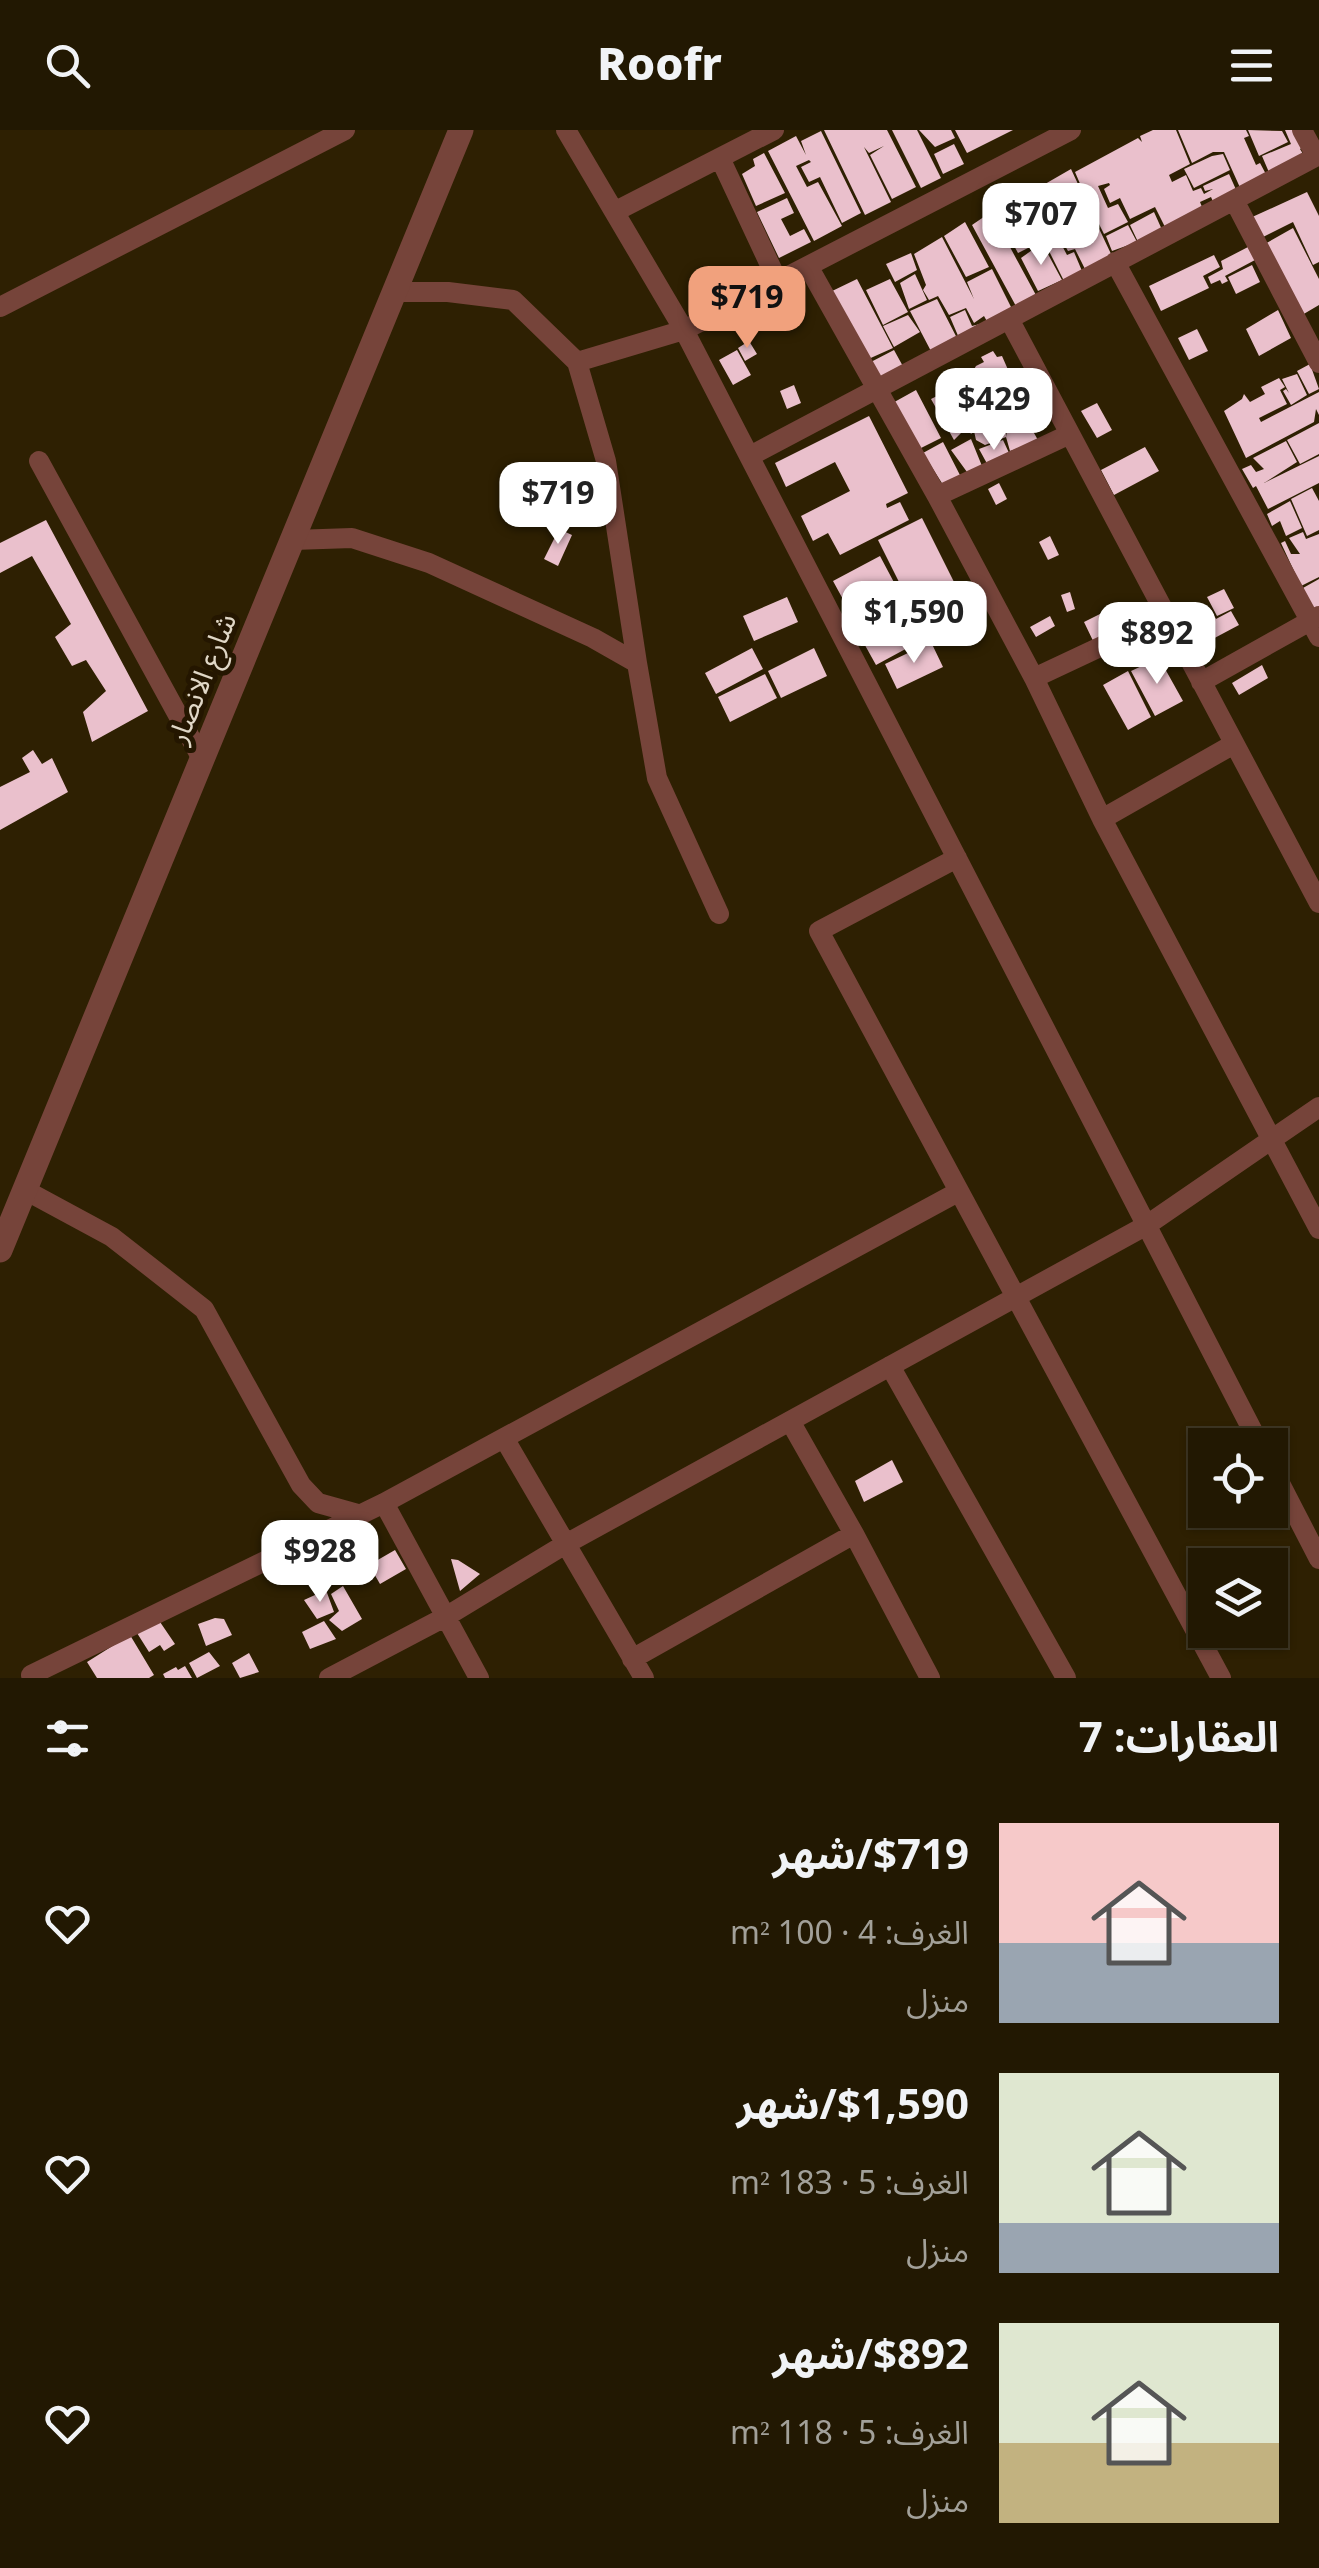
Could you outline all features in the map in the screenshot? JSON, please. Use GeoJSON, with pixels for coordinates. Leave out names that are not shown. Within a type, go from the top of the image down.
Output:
{"type":"FeatureCollection","features":[{"type":"Feature","properties":{"kind":"street"},"geometry":{"type":"LineString","coordinates":[[0,307],[345,130]]}},
{"type":"Feature","properties":{"kind":"street","name":"شارع الانصار"},"geometry":{"type":"LineString","coordinates":[[0,1250],[461,130]]}},
{"type":"Feature","properties":{"kind":"street"},"geometry":{"type":"LineString","coordinates":[[566,130],[684,330],[1251,1428]]}},
{"type":"Feature","properties":{"kind":"street"},"geometry":{"type":"LineString","coordinates":[[616,211],[774,130]]}},
{"type":"Feature","properties":{"kind":"street"},"geometry":{"type":"LineString","coordinates":[[578,362],[684,330],[1070,130]]}},
{"type":"Feature","properties":{"kind":"street"},"geometry":{"type":"LineString","coordinates":[[750,456],[1318,155],[1302,130]]}},
{"type":"Feature","properties":{"kind":"street"},"geometry":{"type":"LineString","coordinates":[[720,158],[778,282]]}},
{"type":"Feature","properties":{"kind":"street"},"geometry":{"type":"LineString","coordinates":[[1234,200],[1311,329],[1319,363]]}},
{"type":"Feature","properties":{"kind":"street"},"geometry":{"type":"LineString","coordinates":[[1116,262],[1316,625],[1201,682]]}},
{"type":"Feature","properties":{"kind":"street"},"geometry":{"type":"LineString","coordinates":[[808,266],[1034,678],[1102,819],[1319,1229]]}},
{"type":"Feature","properties":{"kind":"street"},"geometry":{"type":"LineString","coordinates":[[394,292],[448,292],[513,300],[578,362],[606,462],[657,778],[719,914]]}},
{"type":"Feature","properties":{"kind":"street"},"geometry":{"type":"LineString","coordinates":[[1010,319],[1319,902]]}},
{"type":"Feature","properties":{"kind":"street"},"geometry":{"type":"LineString","coordinates":[[937,496],[1070,434]]}},
{"type":"Feature","properties":{"kind":"street"},"geometry":{"type":"LineString","coordinates":[[40,461],[202,759]]}},
{"type":"Feature","properties":{"kind":"street"},"geometry":{"type":"LineString","coordinates":[[293,540],[352,538],[428,562],[593,638],[637,663]]}},
{"type":"Feature","properties":{"kind":"street"},"geometry":{"type":"LineString","coordinates":[[1034,678],[1166,616]]}},
{"type":"Feature","properties":{"kind":"street"},"geometry":{"type":"LineString","coordinates":[[1102,819],[1234,744]]}},
{"type":"Feature","properties":{"kind":"street"},"geometry":{"type":"LineString","coordinates":[[957,858],[819,931],[1221,1678]]}},
{"type":"Feature","properties":{"kind":"street"},"geometry":{"type":"LineString","coordinates":[[329,1678],[1147,1225],[1319,1107]]}},
{"type":"Feature","properties":{"kind":"street"},"geometry":{"type":"LineString","coordinates":[[25,1190],[112,1238],[204,1309],[301,1484],[318,1503],[361,1515]]}},
{"type":"Feature","properties":{"kind":"street"},"geometry":{"type":"LineString","coordinates":[[31,1674],[361,1515],[958,1192]]}},
{"type":"Feature","properties":{"kind":"street"},"geometry":{"type":"LineString","coordinates":[[890,1366],[1066,1678]]}},
{"type":"Feature","properties":{"kind":"street"},"geometry":{"type":"LineString","coordinates":[[790,1421],[930,1678]]}},
{"type":"Feature","properties":{"kind":"street"},"geometry":{"type":"LineString","coordinates":[[504,1438],[644,1678]]}},
{"type":"Feature","properties":{"kind":"street"},"geometry":{"type":"LineString","coordinates":[[1288,1497],[1318,1553]]}},
{"type":"Feature","properties":{"kind":"street"},"geometry":{"type":"LineString","coordinates":[[384,1503],[479,1678]]}},
{"type":"Feature","properties":{"kind":"street"},"geometry":{"type":"LineString","coordinates":[[632,1659],[854,1534]]}},
{"type":"Feature","properties":{"kind":"building"},"geometry":{"type":"Polygon","coordinates":[[[824,130],[887,130],[916,187],[892,199],[870,155],[884,146],[869,153],[864,147],[891,202],[865,215],[824,130]]]}},
{"type":"Feature","properties":{"kind":"building"},"geometry":{"type":"Polygon","coordinates":[[[892,130],[917,130],[941,178],[921,188],[892,130]]]}},
{"type":"Feature","properties":{"kind":"building"},"geometry":{"type":"Polygon","coordinates":[[[919,130],[951,130],[955,138],[935,147],[919,130]]]}},
{"type":"Feature","properties":{"kind":"building"},"geometry":{"type":"Polygon","coordinates":[[[955,130],[1013,130],[967,153],[955,130]]]}},
{"type":"Feature","properties":{"kind":"building"},"geometry":{"type":"Polygon","coordinates":[[[1153,130],[1176,130],[1190,164],[1169,175],[1172,182],[1186,175],[1193,191],[1201,188],[1204,194],[1213,189],[1205,191],[1203,186],[1229,174],[1238,194],[1215,206],[1211,197],[1200,202],[1202,207],[1165,227],[1155,207],[1130,219],[1120,198],[1110,203],[1104,189],[1109,183],[1098,186],[1108,208],[1118,204],[1128,222],[1104,234],[1094,214],[1084,219],[1077,205],[1087,200],[1075,172],[1138,138],[1142,142],[1140,136],[1153,130]]]}},
{"type":"Feature","properties":{"kind":"building"},"geometry":{"type":"Polygon","coordinates":[[[1178,130],[1246,130],[1249,136],[1244,138],[1256,165],[1260,163],[1268,178],[1242,192],[1224,152],[1213,152],[1192,163],[1178,130]]]}},
{"type":"Feature","properties":{"kind":"building"},"geometry":{"type":"Polygon","coordinates":[[[1248,130],[1282,131],[1288,142],[1259,156],[1248,130]]]}},
{"type":"Feature","properties":{"kind":"building"},"geometry":{"type":"Polygon","coordinates":[[[1285,130],[1299,130],[1306,145],[1300,149],[1306,159],[1271,177],[1262,156],[1291,144],[1285,130]]]}},
{"type":"Feature","properties":{"kind":"building"},"geometry":{"type":"Polygon","coordinates":[[[821,131],[861,213],[842,223],[820,177],[809,182],[801,167],[811,162],[796,166],[807,187],[818,182],[842,226],[814,241],[768,151],[796,136],[806,155],[801,141],[821,131]]]}},
{"type":"Feature","properties":{"kind":"building"},"geometry":{"type":"Polygon","coordinates":[[[954,144],[964,164],[943,174],[934,154],[954,144]]]}},
{"type":"Feature","properties":{"kind":"building"},"geometry":{"type":"Polygon","coordinates":[[[764,153],[785,193],[756,206],[742,174],[755,166],[753,159],[764,153]]]}},
{"type":"Feature","properties":{"kind":"building"},"geometry":{"type":"Polygon","coordinates":[[[1223,154],[1230,170],[1194,188],[1184,169],[1223,154]]]}},
{"type":"Feature","properties":{"kind":"building"},"geometry":{"type":"Polygon","coordinates":[[[1071,169],[1084,197],[1074,204],[1083,223],[1094,218],[1112,256],[1085,269],[1075,249],[1068,251],[1060,237],[1068,231],[1045,184],[1071,169]]]}},
{"type":"Feature","properties":{"kind":"building"},"geometry":{"type":"Polygon","coordinates":[[[1042,184],[1066,229],[1018,253],[995,211],[1042,184]]]}},
{"type":"Feature","properties":{"kind":"building"},"geometry":{"type":"Polygon","coordinates":[[[1307,192],[1319,216],[1319,262],[1313,265],[1293,222],[1261,238],[1250,218],[1307,192]]]}},
{"type":"Feature","properties":{"kind":"building"},"geometry":{"type":"Polygon","coordinates":[[[787,198],[794,213],[781,219],[790,236],[804,229],[811,242],[779,258],[757,212],[787,198]]]}},
{"type":"Feature","properties":{"kind":"building"},"geometry":{"type":"Polygon","coordinates":[[[991,212],[1037,297],[1017,308],[972,225],[991,212]]]}},
{"type":"Feature","properties":{"kind":"building"},"geometry":{"type":"Polygon","coordinates":[[[1154,212],[1163,232],[1139,244],[1130,225],[1154,212]]]}},
{"type":"Feature","properties":{"kind":"building"},"geometry":{"type":"Polygon","coordinates":[[[965,222],[989,267],[966,277],[944,236],[965,222]]]}},
{"type":"Feature","properties":{"kind":"building"},"geometry":{"type":"Polygon","coordinates":[[[1128,225],[1137,242],[1112,251],[1106,236],[1128,225]]]}},
{"type":"Feature","properties":{"kind":"building"},"geometry":{"type":"Polygon","coordinates":[[[1293,228],[1319,279],[1319,305],[1302,315],[1263,245],[1293,228]]]}},
{"type":"Feature","properties":{"kind":"building"},"geometry":{"type":"Polygon","coordinates":[[[942,237],[974,299],[967,282],[992,269],[1014,313],[989,325],[984,316],[974,323],[966,308],[949,315],[938,296],[929,300],[914,254],[942,237]]]}},
{"type":"Feature","properties":{"kind":"building"},"geometry":{"type":"Polygon","coordinates":[[[1058,238],[1067,255],[1074,252],[1082,271],[1064,281],[1046,245],[1058,238]]]}},
{"type":"Feature","properties":{"kind":"building"},"geometry":{"type":"Polygon","coordinates":[[[1042,243],[1062,280],[1038,291],[1021,258],[1042,243]]]}},
{"type":"Feature","properties":{"kind":"building"},"geometry":{"type":"Polygon","coordinates":[[[1248,247],[1255,260],[1225,276],[1228,281],[1211,284],[1208,277],[1223,269],[1221,261],[1248,247]]]}},
{"type":"Feature","properties":{"kind":"building"},"geometry":{"type":"Polygon","coordinates":[[[911,253],[917,270],[895,282],[886,264],[911,253]]]}},
{"type":"Feature","properties":{"kind":"building"},"geometry":{"type":"Polygon","coordinates":[[[1214,255],[1220,267],[1203,276],[1209,288],[1161,311],[1149,286],[1214,255]]]}},
{"type":"Feature","properties":{"kind":"building"},"geometry":{"type":"Polygon","coordinates":[[[1252,265],[1260,282],[1236,294],[1228,277],[1252,265]]]}},
{"type":"Feature","properties":{"kind":"building"},"geometry":{"type":"Polygon","coordinates":[[[915,274],[927,300],[909,309],[900,283],[915,274]]]}},
{"type":"Feature","properties":{"kind":"building"},"geometry":{"type":"Polygon","coordinates":[[[857,279],[893,348],[864,361],[828,293],[857,279]]]}},
{"type":"Feature","properties":{"kind":"building"},"geometry":{"type":"Polygon","coordinates":[[[890,279],[908,312],[883,325],[866,290],[890,279]]]}},
{"type":"Feature","properties":{"kind":"building"},"geometry":{"type":"Polygon","coordinates":[[[937,299],[959,342],[933,355],[910,311],[937,299]]]}},
{"type":"Feature","properties":{"kind":"building"},"geometry":{"type":"Polygon","coordinates":[[[965,310],[972,326],[980,324],[959,338],[950,317],[965,310]]]}},
{"type":"Feature","properties":{"kind":"building"},"geometry":{"type":"Polygon","coordinates":[[[1278,310],[1291,338],[1259,356],[1246,329],[1278,310]]]}},
{"type":"Feature","properties":{"kind":"building"},"geometry":{"type":"Polygon","coordinates":[[[908,315],[920,332],[894,347],[883,326],[908,315]]]}},
{"type":"Feature","properties":{"kind":"building"},"geometry":{"type":"Polygon","coordinates":[[[1197,329],[1208,351],[1189,360],[1178,338],[1197,329]]]}},
{"type":"Feature","properties":{"kind":"building"},"geometry":{"type":"Polygon","coordinates":[[[749,341],[757,354],[745,361],[738,348],[749,341]]]}},
{"type":"Feature","properties":{"kind":"building"},"geometry":{"type":"Polygon","coordinates":[[[737,350],[751,375],[733,385],[719,360],[737,350]]]}},
{"type":"Feature","properties":{"kind":"building"},"geometry":{"type":"Polygon","coordinates":[[[894,350],[905,370],[878,385],[867,364],[894,350]]]}},
{"type":"Feature","properties":{"kind":"building"},"geometry":{"type":"Polygon","coordinates":[[[993,351],[997,357],[1002,356],[1009,372],[981,386],[973,371],[984,362],[981,357],[993,351]]]}},
{"type":"Feature","properties":{"kind":"building"},"geometry":{"type":"Polygon","coordinates":[[[1310,364],[1319,389],[1309,394],[1297,371],[1310,364]]]}},
{"type":"Feature","properties":{"kind":"building"},"geometry":{"type":"Polygon","coordinates":[[[1297,374],[1307,395],[1291,405],[1282,379],[1297,374]]]}},
{"type":"Feature","properties":{"kind":"building"},"geometry":{"type":"Polygon","coordinates":[[[1001,378],[1012,379],[1032,420],[1007,426],[1006,437],[985,445],[976,440],[974,431],[971,434],[948,390],[970,380],[975,394],[1001,378]]]}},
{"type":"Feature","properties":{"kind":"building"},"geometry":{"type":"Polygon","coordinates":[[[1279,378],[1285,387],[1280,390],[1287,404],[1259,418],[1261,422],[1319,392],[1319,415],[1316,409],[1314,422],[1246,458],[1224,411],[1244,394],[1250,402],[1265,394],[1261,387],[1279,378]]]}},
{"type":"Feature","properties":{"kind":"building"},"geometry":{"type":"Polygon","coordinates":[[[794,385],[801,403],[787,409],[780,391],[794,385]]]}},
{"type":"Feature","properties":{"kind":"building"},"geometry":{"type":"Polygon","coordinates":[[[916,390],[941,438],[915,451],[889,405],[916,390]]]}},
{"type":"Feature","properties":{"kind":"building"},"geometry":{"type":"Polygon","coordinates":[[[943,393],[964,430],[954,440],[931,399],[943,393]]]}},
{"type":"Feature","properties":{"kind":"building"},"geometry":{"type":"Polygon","coordinates":[[[1097,403],[1112,430],[1097,438],[1081,411],[1097,403]]]}},
{"type":"Feature","properties":{"kind":"building"},"geometry":{"type":"Polygon","coordinates":[[[869,416],[908,493],[886,504],[887,508],[900,502],[909,520],[840,555],[828,533],[813,541],[801,516],[850,491],[835,462],[786,487],[775,463],[869,416]]]}},
{"type":"Feature","properties":{"kind":"building"},"geometry":{"type":"Polygon","coordinates":[[[1319,423],[1319,454],[1300,464],[1287,440],[1319,423]]]}},
{"type":"Feature","properties":{"kind":"building"},"geometry":{"type":"Polygon","coordinates":[[[1016,424],[1021,430],[1029,424],[1039,442],[1010,451],[1008,429],[1016,424]]]}},
{"type":"Feature","properties":{"kind":"building"},"geometry":{"type":"Polygon","coordinates":[[[971,439],[982,466],[967,472],[951,450],[971,439]]]}},
{"type":"Feature","properties":{"kind":"building"},"geometry":{"type":"Polygon","coordinates":[[[1003,440],[1009,453],[990,469],[979,449],[1003,440]]]}},
{"type":"Feature","properties":{"kind":"building"},"geometry":{"type":"Polygon","coordinates":[[[1286,441],[1297,462],[1264,483],[1319,456],[1319,483],[1268,509],[1242,469],[1251,465],[1256,472],[1264,469],[1253,458],[1286,441]]]}},
{"type":"Feature","properties":{"kind":"building"},"geometry":{"type":"Polygon","coordinates":[[[943,442],[962,479],[945,488],[923,453],[943,442]]]}},
{"type":"Feature","properties":{"kind":"building"},"geometry":{"type":"Polygon","coordinates":[[[1145,447],[1159,471],[1114,495],[1101,470],[1145,447]]]}},
{"type":"Feature","properties":{"kind":"building"},"geometry":{"type":"Polygon","coordinates":[[[999,483],[1007,499],[996,505],[988,489],[999,483]]]}},
{"type":"Feature","properties":{"kind":"building"},"geometry":{"type":"Polygon","coordinates":[[[1312,488],[1319,501],[1319,530],[1307,536],[1291,499],[1312,488]]]}},
{"type":"Feature","properties":{"kind":"building"},"geometry":{"type":"Polygon","coordinates":[[[1290,501],[1302,528],[1286,536],[1280,521],[1272,526],[1267,514],[1290,501]]]}},
{"type":"Feature","properties":{"kind":"building"},"geometry":{"type":"Polygon","coordinates":[[[922,518],[972,618],[933,638],[927,638],[878,540],[922,518]]]}},
{"type":"Feature","properties":{"kind":"building"},"geometry":{"type":"Polygon","coordinates":[[[46,520],[148,711],[92,742],[83,712],[106,691],[86,660],[72,666],[55,637],[71,624],[32,556],[0,573],[0,543],[46,520]]]}},
{"type":"Feature","properties":{"kind":"building"},"geometry":{"type":"Polygon","coordinates":[[[559,529],[572,535],[558,566],[544,559],[559,529]]]}},
{"type":"Feature","properties":{"kind":"building"},"geometry":{"type":"Polygon","coordinates":[[[1303,532],[1306,539],[1319,534],[1319,577],[1301,586],[1281,543],[1285,541],[1291,554],[1300,554],[1289,538],[1303,532]]]}},
{"type":"Feature","properties":{"kind":"building"},"geometry":{"type":"Polygon","coordinates":[[[1050,536],[1059,555],[1048,560],[1039,542],[1050,536]]]}},
{"type":"Feature","properties":{"kind":"building"},"geometry":{"type":"Polygon","coordinates":[[[880,556],[924,639],[876,665],[861,638],[876,631],[864,608],[851,614],[833,581],[880,556]]]}},
{"type":"Feature","properties":{"kind":"building"},"geometry":{"type":"Polygon","coordinates":[[[1319,579],[1319,612],[1315,614],[1303,588],[1319,579]]]}},
{"type":"Feature","properties":{"kind":"building"},"geometry":{"type":"Polygon","coordinates":[[[1224,589],[1234,608],[1217,616],[1207,597],[1224,589]]]}},
{"type":"Feature","properties":{"kind":"building"},"geometry":{"type":"Polygon","coordinates":[[[1070,592],[1075,609],[1067,612],[1061,595],[1070,592]]]}},
{"type":"Feature","properties":{"kind":"building"},"geometry":{"type":"Polygon","coordinates":[[[787,597],[798,622],[754,641],[743,616],[787,597]]]}},
{"type":"Feature","properties":{"kind":"building"},"geometry":{"type":"Polygon","coordinates":[[[1211,610],[1216,619],[1231,611],[1239,625],[1207,642],[1195,619],[1211,610]]]}},
{"type":"Feature","properties":{"kind":"building"},"geometry":{"type":"Polygon","coordinates":[[[1115,612],[1125,632],[1096,647],[1084,622],[1102,613],[1104,618],[1115,612]]]}},
{"type":"Feature","properties":{"kind":"building"},"geometry":{"type":"Polygon","coordinates":[[[1050,616],[1055,626],[1036,637],[1030,627],[1050,616]]]}},
{"type":"Feature","properties":{"kind":"building"},"geometry":{"type":"Polygon","coordinates":[[[931,642],[943,667],[897,689],[885,664],[931,642]]]}},
{"type":"Feature","properties":{"kind":"building"},"geometry":{"type":"Polygon","coordinates":[[[752,648],[763,669],[716,694],[705,673],[752,648]]]}},
{"type":"Feature","properties":{"kind":"building"},"geometry":{"type":"Polygon","coordinates":[[[814,648],[827,676],[781,698],[768,671],[814,648]]]}},
{"type":"Feature","properties":{"kind":"building"},"geometry":{"type":"Polygon","coordinates":[[[1159,658],[1183,701],[1155,716],[1131,671],[1159,658]]]}},
{"type":"Feature","properties":{"kind":"building"},"geometry":{"type":"Polygon","coordinates":[[[1262,665],[1268,678],[1239,695],[1232,683],[1262,665]]]}},
{"type":"Feature","properties":{"kind":"building"},"geometry":{"type":"Polygon","coordinates":[[[1128,671],[1151,717],[1128,730],[1103,685],[1128,671]]]}},
{"type":"Feature","properties":{"kind":"building"},"geometry":{"type":"Polygon","coordinates":[[[765,674],[777,698],[730,722],[718,697],[765,674]]]}},
{"type":"Feature","properties":{"kind":"building"},"geometry":{"type":"Polygon","coordinates":[[[33,750],[42,764],[52,758],[68,792],[0,830],[0,787],[30,772],[22,758],[33,750]]]}},
{"type":"Feature","properties":{"kind":"building"},"geometry":{"type":"Polygon","coordinates":[[[892,1460],[903,1482],[864,1502],[855,1481],[892,1460]]]}},
{"type":"Feature","properties":{"kind":"building"},"geometry":{"type":"Polygon","coordinates":[[[317,1542],[329,1565],[308,1575],[289,1556],[317,1542]]]}},
{"type":"Feature","properties":{"kind":"building"},"geometry":{"type":"Polygon","coordinates":[[[395,1550],[406,1569],[380,1584],[369,1565],[395,1550]]]}},
{"type":"Feature","properties":{"kind":"building"},"geometry":{"type":"Polygon","coordinates":[[[451,1559],[480,1574],[460,1591],[451,1559]]]}},
{"type":"Feature","properties":{"kind":"building"},"geometry":{"type":"Polygon","coordinates":[[[343,1586],[362,1619],[342,1631],[329,1620],[339,1611],[331,1594],[343,1586]]]}},
{"type":"Feature","properties":{"kind":"building"},"geometry":{"type":"Polygon","coordinates":[[[326,1590],[334,1612],[317,1619],[304,1600],[326,1590]]]}},
{"type":"Feature","properties":{"kind":"building"},"geometry":{"type":"Polygon","coordinates":[[[158,1619],[175,1644],[164,1651],[160,1645],[149,1652],[137,1633],[158,1619]]]}},
{"type":"Feature","properties":{"kind":"building"},"geometry":{"type":"Polygon","coordinates":[[[224,1619],[232,1635],[206,1646],[198,1624],[224,1619]]]}},
{"type":"Feature","properties":{"kind":"building"},"geometry":{"type":"Polygon","coordinates":[[[324,1621],[336,1639],[310,1649],[302,1632],[324,1621]]]}},
{"type":"Feature","properties":{"kind":"building"},"geometry":{"type":"Polygon","coordinates":[[[130,1635],[154,1675],[97,1678],[87,1662],[130,1635]]]}},
{"type":"Feature","properties":{"kind":"building"},"geometry":{"type":"Polygon","coordinates":[[[209,1652],[220,1666],[197,1678],[189,1663],[209,1652]]]}},
{"type":"Feature","properties":{"kind":"building"},"geometry":{"type":"Polygon","coordinates":[[[249,1653],[259,1672],[240,1678],[232,1663],[249,1653]]]}},
{"type":"Feature","properties":{"kind":"building"},"geometry":{"type":"Polygon","coordinates":[[[185,1666],[192,1678],[165,1678],[163,1674],[176,1667],[178,1670],[185,1666]]]}}]}
